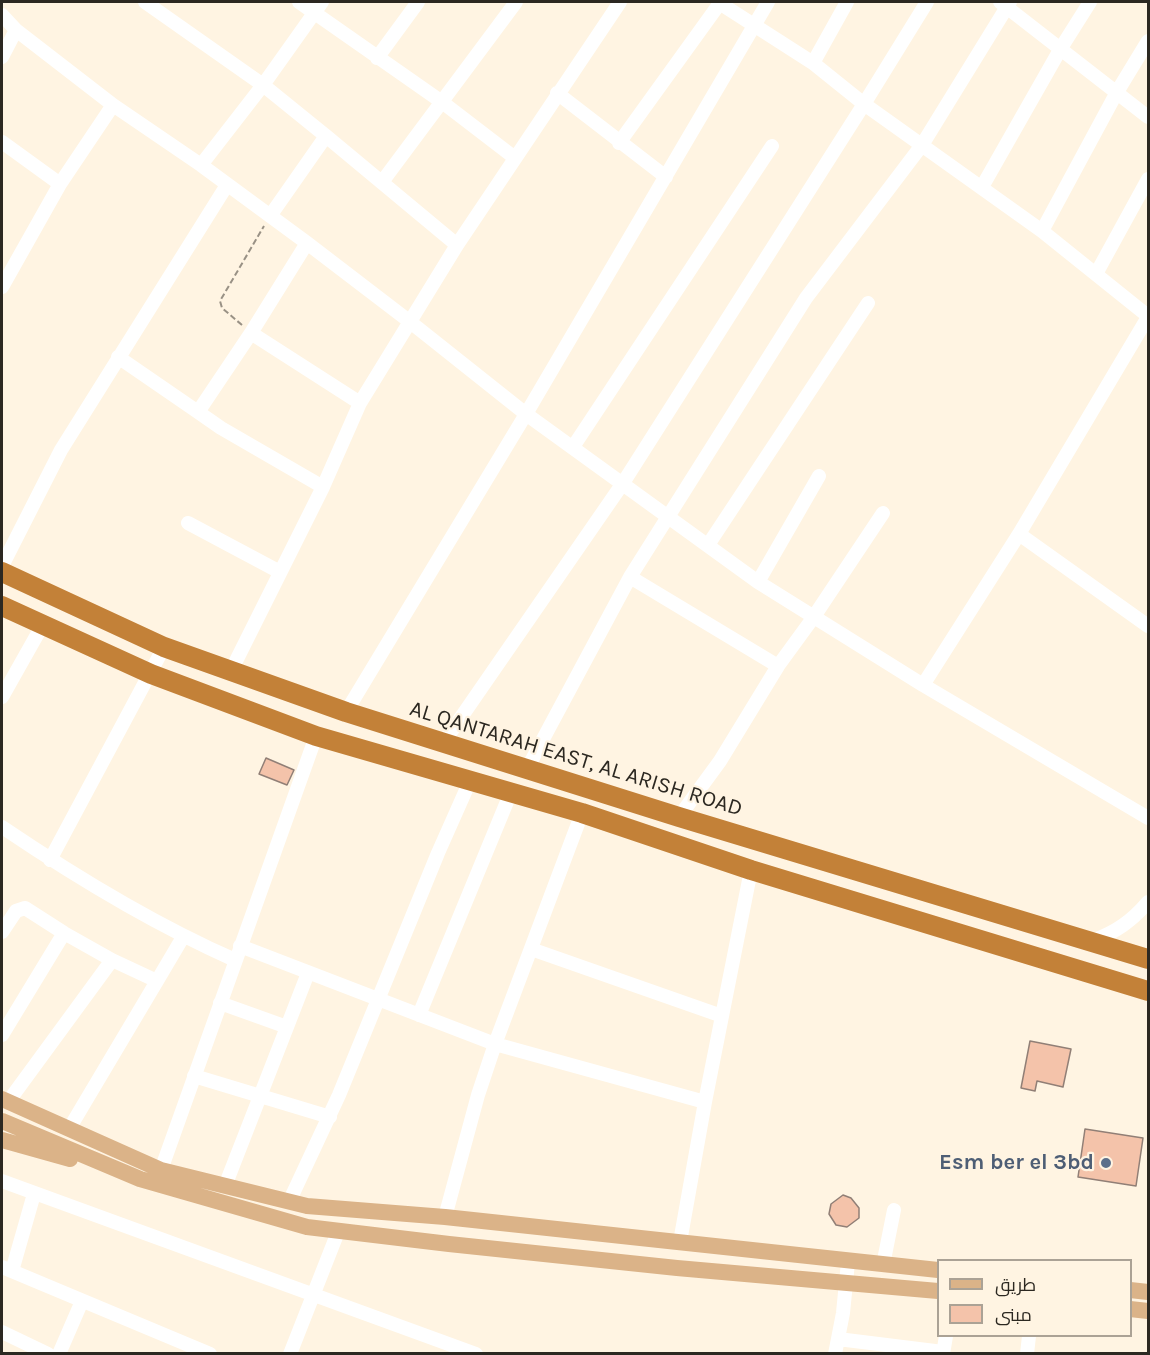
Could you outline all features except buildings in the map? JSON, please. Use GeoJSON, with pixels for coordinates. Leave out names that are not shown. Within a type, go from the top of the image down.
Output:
{"type":"FeatureCollection","features":[{"type":"Feature","properties":{"kind":"highway","name":"AL QANTARAH EAST, AL ARISH ROAD"},"geometry":{"type":"LineString","coordinates":[[2,572],[164,647],[346,712],[679,817],[1149,959]]}},
{"type":"Feature","properties":{"kind":"highway"},"geometry":{"type":"LineString","coordinates":[[2,606],[151,674],[316,736],[582,813],[751,870],[1149,991]]}},
{"type":"Feature","properties":{"kind":"main road"},"geometry":{"type":"LineString","coordinates":[[5,1100],[161,1170],[308,1206],[445,1216],[848,1262],[937,1270]]}},
{"type":"Feature","properties":{"kind":"main road"},"geometry":{"type":"LineString","coordinates":[[2,1121],[140,1179]]}},
{"type":"Feature","properties":{"kind":"main road"},"geometry":{"type":"LineString","coordinates":[[2,1140],[307,1227],[338,1232],[937,1291]]}},
{"type":"Feature","properties":{"kind":"main road"},"geometry":{"type":"LineString","coordinates":[[1132,1290],[1149,1292]]}},
{"type":"Feature","properties":{"kind":"main road"},"geometry":{"type":"LineString","coordinates":[[1132,1309],[1149,1311]]}},
{"type":"Feature","properties":{"kind":"street"},"geometry":{"type":"LineString","coordinates":[[145,2],[263,85],[457,245]]}},
{"type":"Feature","properties":{"kind":"street"},"geometry":{"type":"LineString","coordinates":[[299,2],[318,8],[377,58],[442,102],[515,158]]}},
{"type":"Feature","properties":{"kind":"street"},"geometry":{"type":"LineString","coordinates":[[377,58],[418,2]]}},
{"type":"Feature","properties":{"kind":"street"},"geometry":{"type":"LineString","coordinates":[[382,182],[516,2]]}},
{"type":"Feature","properties":{"kind":"street"},"geometry":{"type":"LineString","coordinates":[[231,671],[322,487],[360,403],[457,245],[620,2]]}},
{"type":"Feature","properties":{"kind":"street"},"geometry":{"type":"LineString","coordinates":[[619,143],[719,2],[813,63],[864,104],[1042,231],[1149,317],[1019,534],[923,685]]}},
{"type":"Feature","properties":{"kind":"street"},"geometry":{"type":"LineString","coordinates":[[346,712],[526,414],[768,2]]}},
{"type":"Feature","properties":{"kind":"street"},"geometry":{"type":"LineString","coordinates":[[813,63],[848,2]]}},
{"type":"Feature","properties":{"kind":"street"},"geometry":{"type":"LineString","coordinates":[[444,742],[622,483],[927,2]]}},
{"type":"Feature","properties":{"kind":"street"},"geometry":{"type":"LineString","coordinates":[[982,187],[1061,48],[1090,2]]}},
{"type":"Feature","properties":{"kind":"street"},"geometry":{"type":"LineString","coordinates":[[527,769],[630,576],[806,298],[922,145],[1005,3],[1149,117]]}},
{"type":"Feature","properties":{"kind":"street"},"geometry":{"type":"LineString","coordinates":[[201,165],[263,85],[318,8]]}},
{"type":"Feature","properties":{"kind":"street"},"geometry":{"type":"LineString","coordinates":[[2,15],[16,30],[113,105],[201,165],[307,243],[526,414],[758,582],[923,685],[1149,818]]}},
{"type":"Feature","properties":{"kind":"street"},"geometry":{"type":"LineString","coordinates":[[2,57],[16,30]]}},
{"type":"Feature","properties":{"kind":"street"},"geometry":{"type":"LineString","coordinates":[[1042,231],[1117,92],[1149,40]]}},
{"type":"Feature","properties":{"kind":"street"},"geometry":{"type":"LineString","coordinates":[[557,93],[666,177]]}},
{"type":"Feature","properties":{"kind":"street"},"geometry":{"type":"LineString","coordinates":[[2,287],[60,184],[113,105]]}},
{"type":"Feature","properties":{"kind":"street"},"geometry":{"type":"LineString","coordinates":[[270,216],[326,136]]}},
{"type":"Feature","properties":{"kind":"street"},"geometry":{"type":"LineString","coordinates":[[2,142],[60,184]]}},
{"type":"Feature","properties":{"kind":"street"},"geometry":{"type":"LineString","coordinates":[[573,447],[772,146]]}},
{"type":"Feature","properties":{"kind":"street"},"geometry":{"type":"LineString","coordinates":[[1096,274],[1149,179]]}},
{"type":"Feature","properties":{"kind":"street"},"geometry":{"type":"LineString","coordinates":[[2,566],[61,450],[227,185]]}},
{"type":"Feature","properties":{"kind":"street"},"geometry":{"type":"LineString","coordinates":[[198,412],[307,243]]}},
{"type":"Feature","properties":{"kind":"street"},"geometry":{"type":"LineString","coordinates":[[708,545],[868,303]]}},
{"type":"Feature","properties":{"kind":"street"},"geometry":{"type":"LineString","coordinates":[[251,333],[360,403]]}},
{"type":"Feature","properties":{"kind":"street"},"geometry":{"type":"LineString","coordinates":[[118,357],[221,428],[322,487]]}},
{"type":"Feature","properties":{"kind":"street"},"geometry":{"type":"LineString","coordinates":[[758,582],[819,476]]}},
{"type":"Feature","properties":{"kind":"street"},"geometry":{"type":"LineString","coordinates":[[679,817],[720,761],[778,666],[813,618],[882,513]]}},
{"type":"Feature","properties":{"kind":"street"},"geometry":{"type":"LineString","coordinates":[[188,523],[280,572]]}},
{"type":"Feature","properties":{"kind":"street"},"geometry":{"type":"LineString","coordinates":[[1019,534],[1149,626]]}},
{"type":"Feature","properties":{"kind":"street"},"geometry":{"type":"LineString","coordinates":[[630,576],[778,666]]}},
{"type":"Feature","properties":{"kind":"street"},"geometry":{"type":"LineString","coordinates":[[2,697],[42,626]]}},
{"type":"Feature","properties":{"kind":"street"},"geometry":{"type":"LineString","coordinates":[[50,860],[164,647]]}},
{"type":"Feature","properties":{"kind":"street"},"geometry":{"type":"LineString","coordinates":[[161,1170],[316,736]]}},
{"type":"Feature","properties":{"kind":"street"},"geometry":{"type":"LineString","coordinates":[[289,1202],[330,1117],[438,853],[470,781]]}},
{"type":"Feature","properties":{"kind":"street"},"geometry":{"type":"LineString","coordinates":[[419,1015],[511,792]]}},
{"type":"Feature","properties":{"kind":"street"},"geometry":{"type":"LineString","coordinates":[[445,1216],[477,1095],[582,813]]}},
{"type":"Feature","properties":{"kind":"street"},"geometry":{"type":"LineString","coordinates":[[2,827],[50,860],[183,937],[308,973],[495,1044],[705,1102]]}},
{"type":"Feature","properties":{"kind":"street"},"geometry":{"type":"LineString","coordinates":[[680,1242],[751,870]]}},
{"type":"Feature","properties":{"kind":"street"},"geometry":{"type":"LineString","coordinates":[[1092,941],[1122,928],[1135,918],[1149,902]]}},
{"type":"Feature","properties":{"kind":"street"},"geometry":{"type":"LineString","coordinates":[[2,932],[16,911],[25,908],[112,960],[157,981]]}},
{"type":"Feature","properties":{"kind":"street"},"geometry":{"type":"LineString","coordinates":[[2,1035],[64,933]]}},
{"type":"Feature","properties":{"kind":"street"},"geometry":{"type":"LineString","coordinates":[[69,1129],[183,937]]}},
{"type":"Feature","properties":{"kind":"street"},"geometry":{"type":"LineString","coordinates":[[531,949],[722,1016]]}},
{"type":"Feature","properties":{"kind":"street"},"geometry":{"type":"LineString","coordinates":[[5,1100],[112,960]]}},
{"type":"Feature","properties":{"kind":"street"},"geometry":{"type":"LineString","coordinates":[[225,1186],[308,973]]}},
{"type":"Feature","properties":{"kind":"street"},"geometry":{"type":"LineString","coordinates":[[220,1003],[286,1027]]}},
{"type":"Feature","properties":{"kind":"street"},"geometry":{"type":"LineString","coordinates":[[194,1076],[330,1117]]}},
{"type":"Feature","properties":{"kind":"street"},"geometry":{"type":"LineString","coordinates":[[2,1181],[476,1353]]}},
{"type":"Feature","properties":{"kind":"street"},"geometry":{"type":"LineString","coordinates":[[34,1194],[5,1272],[210,1353]]}},
{"type":"Feature","properties":{"kind":"street"},"geometry":{"type":"LineString","coordinates":[[883,1265],[894,1210]]}},
{"type":"Feature","properties":{"kind":"street"},"geometry":{"type":"LineString","coordinates":[[290,1353],[338,1232]]}},
{"type":"Feature","properties":{"kind":"street"},"geometry":{"type":"LineString","coordinates":[[835,1353],[847,1283],[848,1262]]}},
{"type":"Feature","properties":{"kind":"street"},"geometry":{"type":"LineString","coordinates":[[59,1353],[82,1301]]}},
{"type":"Feature","properties":{"kind":"street"},"geometry":{"type":"LineString","coordinates":[[2,1332],[48,1353]]}},
{"type":"Feature","properties":{"kind":"street"},"geometry":{"type":"LineString","coordinates":[[838,1339],[943,1353],[945,1337]]}},
{"type":"Feature","properties":{"kind":"street"},"geometry":{"type":"LineString","coordinates":[[1027,1353],[1029,1337]]}},
{"type":"Feature","properties":{"kind":"path"},"geometry":{"type":"LineString","coordinates":[[251,333],[222,308],[220,301],[270,216]]}},
{"type":"Feature","properties":{"kind":"place","name":"Esm ber el 3bd"},"geometry":{"type":"Point","coordinates":[1106,1163]}}]}
